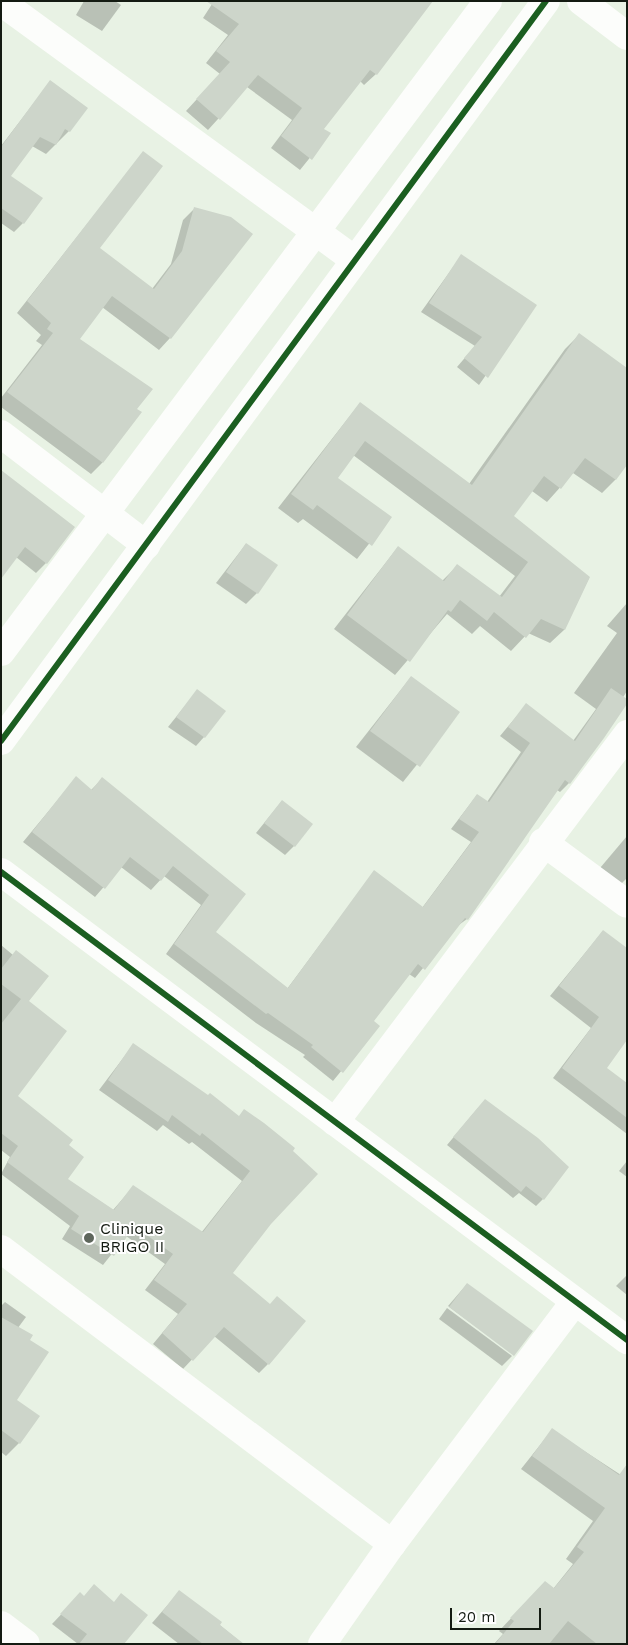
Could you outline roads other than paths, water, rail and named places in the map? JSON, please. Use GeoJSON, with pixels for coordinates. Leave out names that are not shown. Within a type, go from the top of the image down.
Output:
{"type":"FeatureCollection","features":[{"type":"Feature","properties":{"kind":"street"},"geometry":{"type":"LineString","coordinates":[[1,652],[314,230],[488,1]]}},
{"type":"Feature","properties":{"kind":"street"},"geometry":{"type":"LineString","coordinates":[[1,742],[546,1]]}},
{"type":"Feature","properties":{"kind":"street"},"geometry":{"type":"LineString","coordinates":[[581,1],[627,36]]}},
{"type":"Feature","properties":{"kind":"street"},"geometry":{"type":"LineString","coordinates":[[17,6],[355,260]]}},
{"type":"Feature","properties":{"kind":"street"},"geometry":{"type":"LineString","coordinates":[[1,434],[146,545]]}},
{"type":"Feature","properties":{"kind":"street"},"geometry":{"type":"LineString","coordinates":[[335,1122],[543,842],[627,734]]}},
{"type":"Feature","properties":{"kind":"street"},"geometry":{"type":"LineString","coordinates":[[543,842],[627,904]]}},
{"type":"Feature","properties":{"kind":"street"},"geometry":{"type":"LineString","coordinates":[[1,872],[627,1340]]}},
{"type":"Feature","properties":{"kind":"street"},"geometry":{"type":"LineString","coordinates":[[1,1249],[392,1544]]}},
{"type":"Feature","properties":{"kind":"street"},"geometry":{"type":"LineString","coordinates":[[322,1644],[392,1544],[575,1302]]}},
{"type":"Feature","properties":{"kind":"street"},"geometry":{"type":"LineString","coordinates":[[1,1625],[26,1644]]}},
{"type":"Feature","properties":{"kind":"place","name":"Clinique BRIGO II"},"geometry":{"type":"Point","coordinates":[89,1238]}}]}
